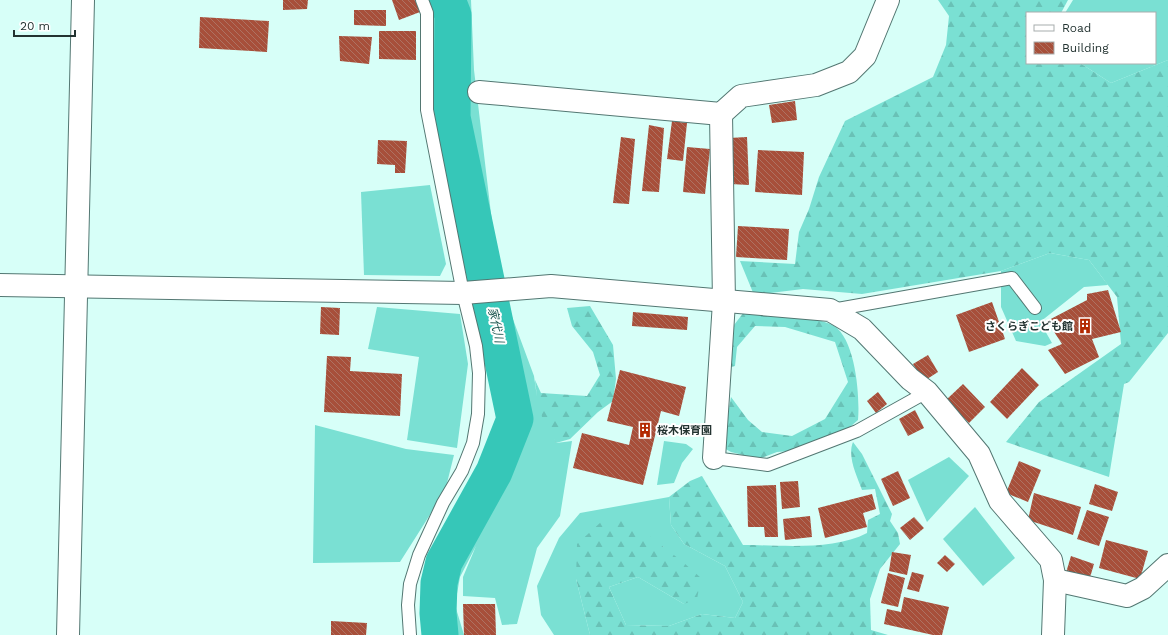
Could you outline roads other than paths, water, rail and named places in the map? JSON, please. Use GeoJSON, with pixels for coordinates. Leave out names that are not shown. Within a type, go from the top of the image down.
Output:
{"type":"FeatureCollection","features":[{"type":"Feature","properties":{"kind":"street"},"geometry":{"type":"LineString","coordinates":[[68,635],[83,0]]}},
{"type":"Feature","properties":{"kind":"street"},"geometry":{"type":"LineString","coordinates":[[479,92],[721,114],[741,96],[816,85],[849,72],[865,56],[888,0]]}},
{"type":"Feature","properties":{"kind":"street"},"geometry":{"type":"LineString","coordinates":[[714,458],[724,302],[721,114]]}},
{"type":"Feature","properties":{"kind":"street"},"geometry":{"type":"LineString","coordinates":[[0,285],[469,292],[551,286],[830,310],[862,329],[910,379],[927,392],[978,454],[1000,501],[1051,560],[1055,580],[1053,635]]}},
{"type":"Feature","properties":{"kind":"street"},"geometry":{"type":"LineString","coordinates":[[1055,580],[1127,596],[1143,588],[1168,565]]}},
{"type":"Feature","properties":{"kind":"lane"},"geometry":{"type":"LineString","coordinates":[[410,635],[408,605],[410,584],[419,555],[443,503],[462,471],[473,443],[478,414],[479,373],[469,292],[427,110],[427,13],[422,0]]}},
{"type":"Feature","properties":{"kind":"lane"},"geometry":{"type":"LineString","coordinates":[[830,310],[1012,278],[1035,308]]}},
{"type":"Feature","properties":{"kind":"lane"},"geometry":{"type":"LineString","coordinates":[[714,458],[768,465],[857,431],[927,392]]}},
{"type":"Feature","properties":{"kind":"waterway","name":"家代川"},"geometry":{"type":"LineString","coordinates":[[440,635],[438,613],[439,583],[444,562],[494,472],[515,419],[452,117],[453,15],[447,0]]}},
{"type":"Feature","properties":{"kind":"place","name":"さくらぎこども館"},"geometry":{"type":"Point","coordinates":[1085,326]}},
{"type":"Feature","properties":{"kind":"place","name":"桜木保育園"},"geometry":{"type":"Point","coordinates":[645,430]}}]}
